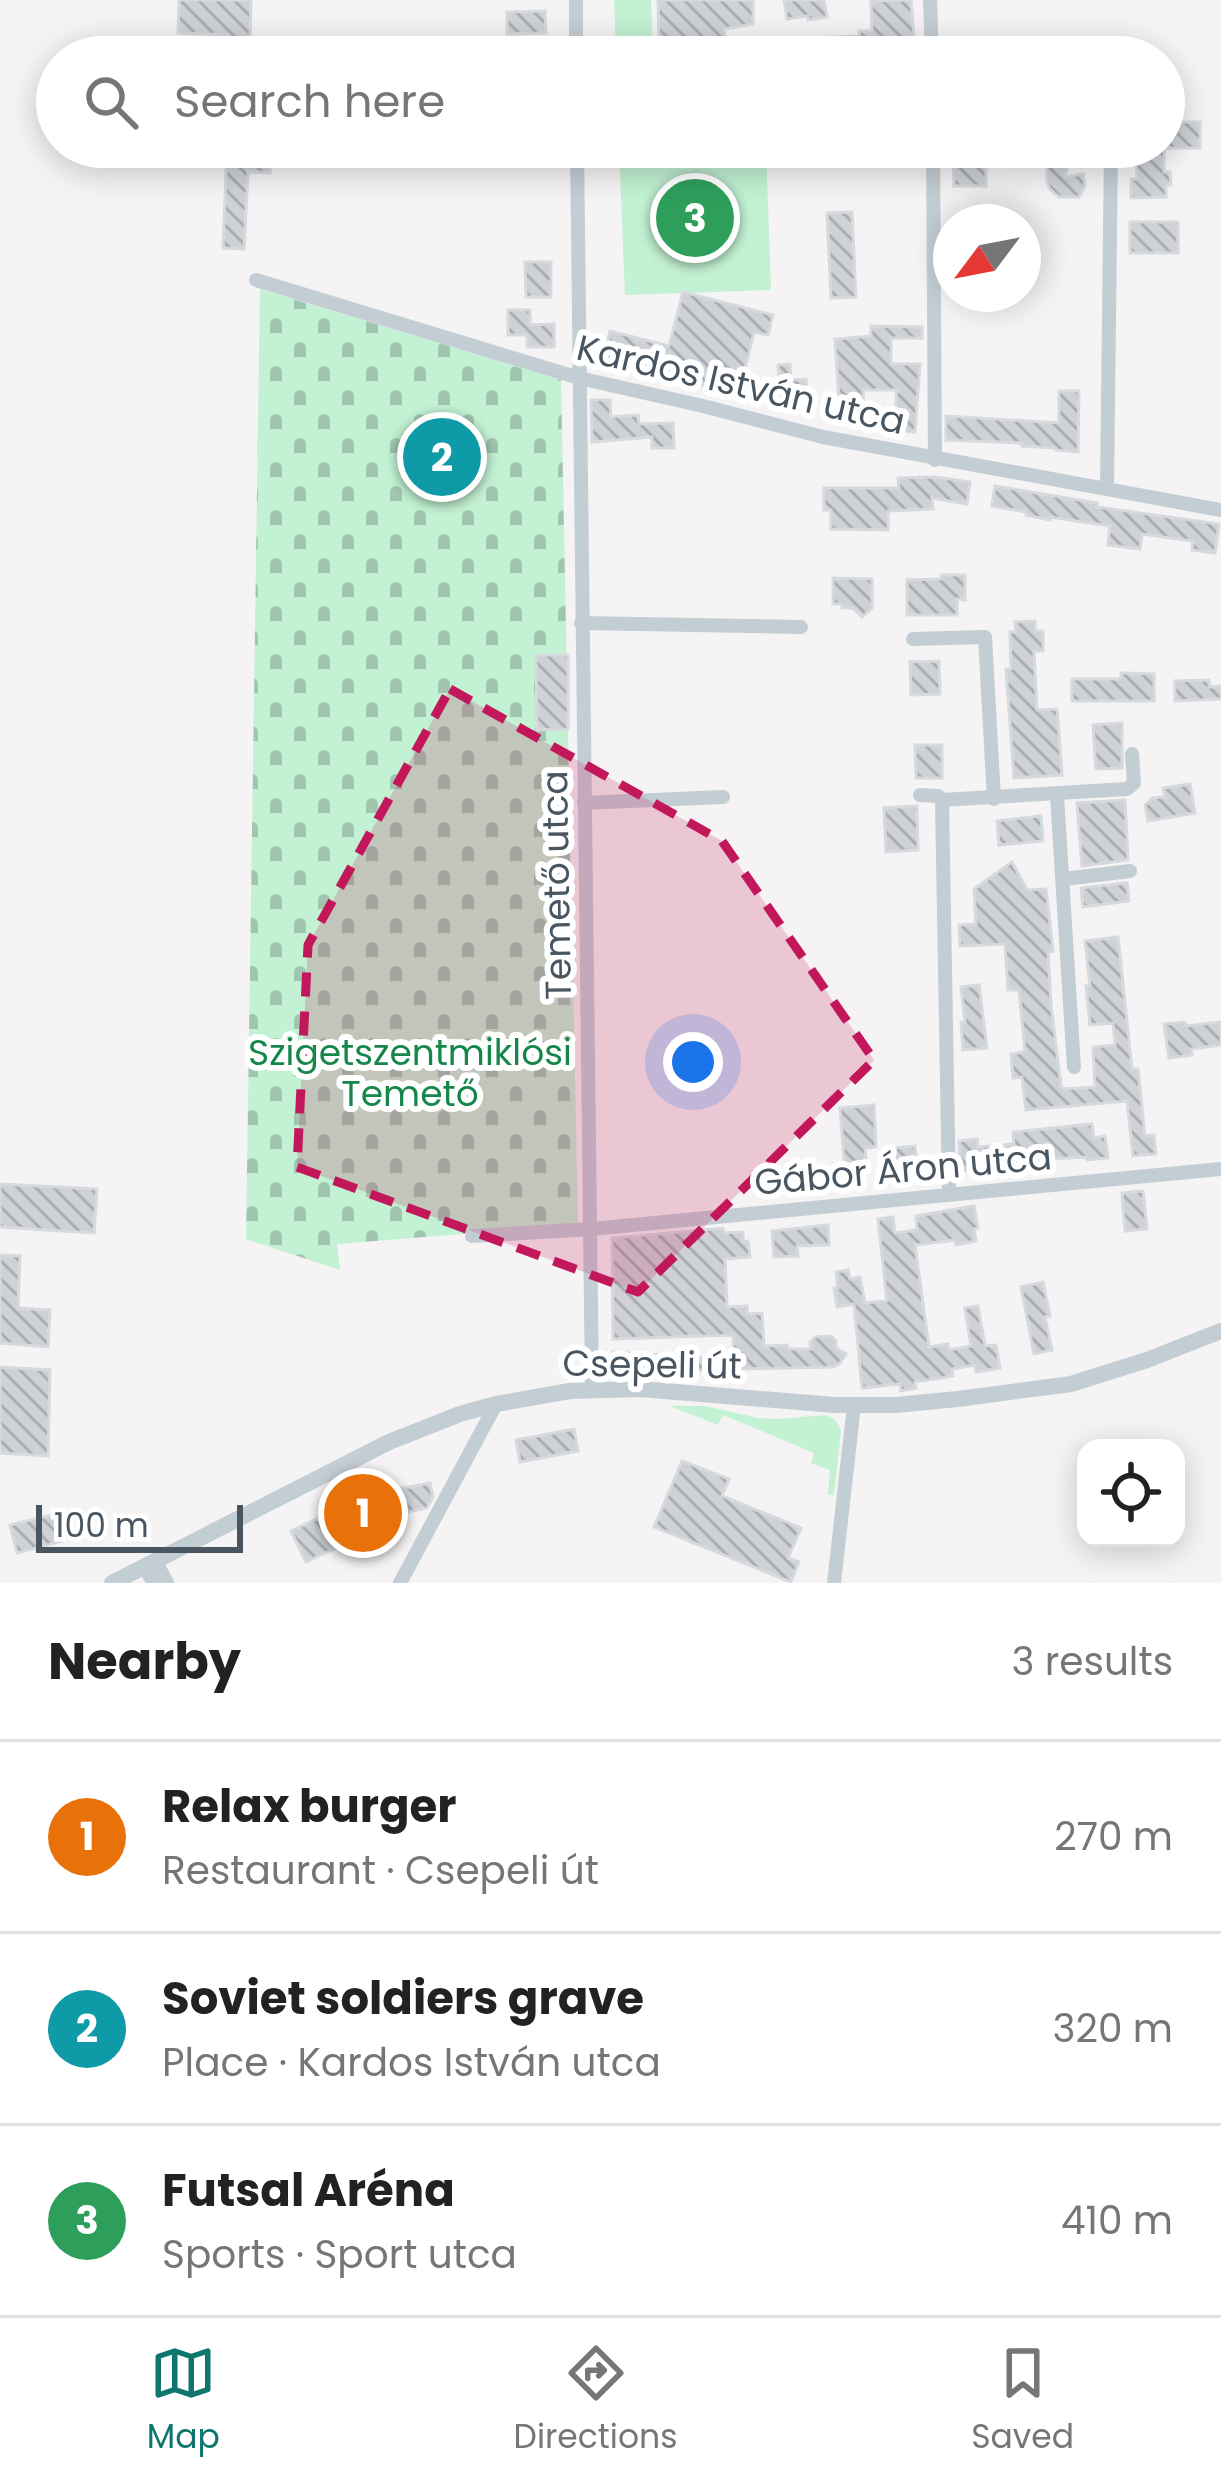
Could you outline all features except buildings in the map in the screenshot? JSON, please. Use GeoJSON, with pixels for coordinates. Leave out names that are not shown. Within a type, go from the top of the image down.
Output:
{"type":"FeatureCollection","features":[{"type":"Feature","properties":{"kind":"street"},"geometry":{"type":"LineString","coordinates":[[576,0],[576,36]]}},
{"type":"Feature","properties":{"kind":"street"},"geometry":{"type":"LineString","coordinates":[[930,0],[931,36]]}},
{"type":"Feature","properties":{"kind":"street","name":"Temető utca"},"geometry":{"type":"LineString","coordinates":[[577,168],[592,1390]]}},
{"type":"Feature","properties":{"kind":"street"},"geometry":{"type":"LineString","coordinates":[[933,168],[935,460]]}},
{"type":"Feature","properties":{"kind":"street"},"geometry":{"type":"LineString","coordinates":[[1107,488],[1111,168]]}},
{"type":"Feature","properties":{"kind":"street","name":"Kardos István utca"},"geometry":{"type":"LineString","coordinates":[[256,280],[579,378],[823,437],[1221,510]]}},
{"type":"Feature","properties":{"kind":"street"},"geometry":{"type":"LineString","coordinates":[[581,623],[801,627]]}},
{"type":"Feature","properties":{"kind":"street"},"geometry":{"type":"LineString","coordinates":[[913,639],[985,637],[994,799]]}},
{"type":"Feature","properties":{"kind":"street"},"geometry":{"type":"LineString","coordinates":[[920,795],[942,800],[994,799],[1131,787],[1132,754]]}},
{"type":"Feature","properties":{"kind":"street"},"geometry":{"type":"LineString","coordinates":[[1058,795],[1073,1067]]}},
{"type":"Feature","properties":{"kind":"street"},"geometry":{"type":"LineString","coordinates":[[584,803],[723,797]]}},
{"type":"Feature","properties":{"kind":"street"},"geometry":{"type":"LineString","coordinates":[[942,800],[949,1194]]}},
{"type":"Feature","properties":{"kind":"street"},"geometry":{"type":"LineString","coordinates":[[1064,879],[1130,871]]}},
{"type":"Feature","properties":{"kind":"street","name":"Gábor Áron utca"},"geometry":{"type":"LineString","coordinates":[[472,1236],[592,1229],[1221,1169]]}},
{"type":"Feature","properties":{"kind":"street","name":"Csepeli út"},"geometry":{"type":"LineString","coordinates":[[112,1583],[389,1442],[496,1404],[592,1390],[679,1391],[854,1405],[958,1400],[1071,1384],[1221,1330]]}},
{"type":"Feature","properties":{"kind":"street"},"geometry":{"type":"LineString","coordinates":[[400,1583],[496,1404]]}},
{"type":"Feature","properties":{"kind":"street"},"geometry":{"type":"LineString","coordinates":[[834,1583],[854,1405]]}},
{"type":"Feature","properties":{"kind":"street"},"geometry":{"type":"LineString","coordinates":[[149,1563],[154,1583]]}},
{"type":"Feature","properties":{"kind":"street"},"geometry":{"type":"LineString","coordinates":[[149,1563],[167,1583]]}},
{"type":"Feature","properties":{"kind":"highlighted area"},"geometry":{"type":"Polygon","coordinates":[[[450,689],[722,841],[874,1060],[638,1292],[297,1167],[308,945],[450,689]]]}},
{"type":"Feature","properties":{"kind":"green space"},"geometry":{"type":"Polygon","coordinates":[[[614,0],[651,0],[653,36],[615,36],[614,0]]]}},
{"type":"Feature","properties":{"kind":"green space"},"geometry":{"type":"Polygon","coordinates":[[[620,168],[767,168],[771,290],[625,295],[620,168]]]}},
{"type":"Feature","properties":{"kind":"green space","name":"Szigetszentmiklósi Temető"},"geometry":{"type":"Polygon","coordinates":[[[260,289],[561,380],[578,1225],[337,1244],[340,1270],[246,1239],[260,289]]]}},
{"type":"Feature","properties":{"kind":"green space"},"geometry":{"type":"Polygon","coordinates":[[[670,1406],[705,1406],[758,1418],[825,1415],[835,1419],[841,1431],[834,1495],[828,1494],[830,1470],[811,1463],[814,1453],[723,1415],[718,1425],[670,1406]]]}},
{"type":"Feature","properties":{"kind":"place","name":"Futsal Aréna"},"geometry":{"type":"Point","coordinates":[695,218]}},
{"type":"Feature","properties":{"kind":"place","name":"Soviet soldiers grave"},"geometry":{"type":"Point","coordinates":[442,457]}},
{"type":"Feature","properties":{"kind":"place","name":"Relax burger"},"geometry":{"type":"Point","coordinates":[363,1513]}}]}
